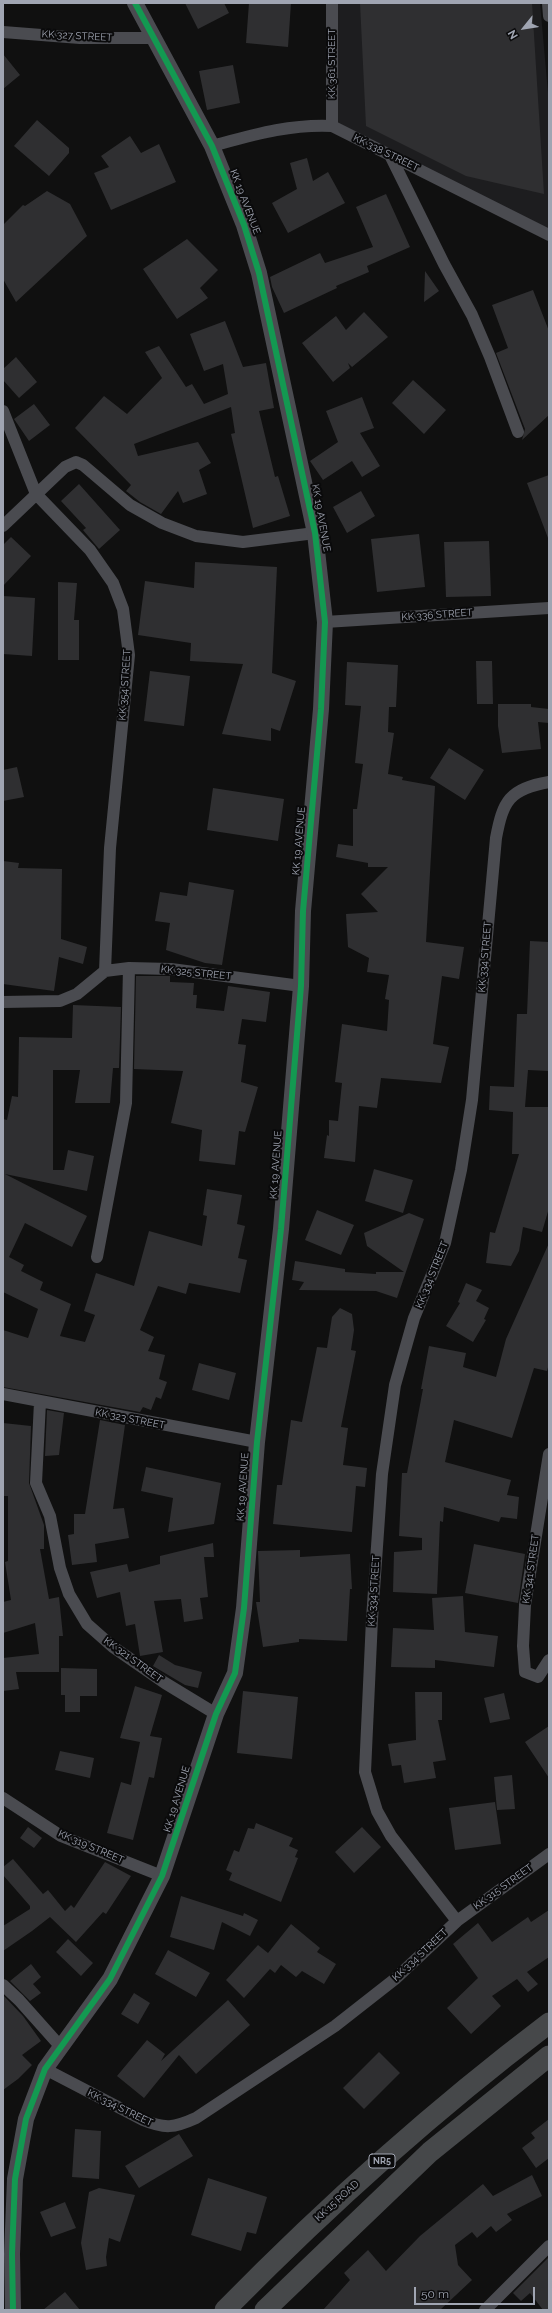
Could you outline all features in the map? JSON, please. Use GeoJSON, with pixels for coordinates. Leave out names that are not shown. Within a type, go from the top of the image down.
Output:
{"type":"FeatureCollection","features":[{"type":"Feature","properties":{"kind":"highway","name":"KK 15 ROAD"},"geometry":{"type":"LineString","coordinates":[[225,2310],[320,2216],[411,2134],[549,2023]]}},
{"type":"Feature","properties":{"kind":"highway","name":"NR5"},"geometry":{"type":"LineString","coordinates":[[265,2310],[430,2152],[549,2056]]}},
{"type":"Feature","properties":{"kind":"street","name":"KK 19 AVENUE"},"geometry":{"type":"LineString","coordinates":[[13,2310],[12,2254],[15,2179],[26,2119],[45,2069],[60,2046],[110,1979],[162,1876],[216,1714],[235,1673],[244,1608],[257,1442],[281,1229],[301,986],[303,911],[321,709],[325,622],[315,533],[259,273],[244,225],[212,146],[152,38],[135,3]]}},
{"type":"Feature","properties":{"kind":"street","name":"KK 361 STREET"},"geometry":{"type":"LineString","coordinates":[[332,3],[332,126]]}},
{"type":"Feature","properties":{"kind":"street"},"geometry":{"type":"LineString","coordinates":[[548,3],[549,16]]}},
{"type":"Feature","properties":{"kind":"street","name":"KK 327 STREET"},"geometry":{"type":"LineString","coordinates":[[3,32],[23,32],[54,37],[152,38]]}},
{"type":"Feature","properties":{"kind":"street","name":"KK 338 STREET"},"geometry":{"type":"LineString","coordinates":[[212,146],[280,128],[306,124],[332,126],[549,235]]}},
{"type":"Feature","properties":{"kind":"street"},"geometry":{"type":"LineString","coordinates":[[390,154],[444,264],[472,315],[490,357],[518,432]]}},
{"type":"Feature","properties":{"kind":"street","name":"KK 354 STREET"},"geometry":{"type":"LineString","coordinates":[[3,411],[36,494],[90,550],[113,583],[123,609],[129,654],[110,848],[105,971]]}},
{"type":"Feature","properties":{"kind":"street"},"geometry":{"type":"LineString","coordinates":[[3,526],[65,467],[76,462],[83,465],[130,505],[162,523],[196,536],[244,542],[315,533]]}},
{"type":"Feature","properties":{"kind":"street","name":"KK 336 STREET"},"geometry":{"type":"LineString","coordinates":[[325,622],[549,608]]}},
{"type":"Feature","properties":{"kind":"street","name":"KK 334 STREET"},"geometry":{"type":"LineString","coordinates":[[45,2069],[143,2120],[160,2127],[178,2126],[196,2118],[226,2099],[335,2026],[394,1980],[457,1921],[392,1836],[377,1811],[365,1772],[372,1619],[382,1474],[395,1385],[414,1318],[445,1243],[461,1170],[472,1100],[496,838],[501,813],[508,800],[519,792],[549,782]]}},
{"type":"Feature","properties":{"kind":"street"},"geometry":{"type":"LineString","coordinates":[[98,1257],[126,1103],[129,968]]}},
{"type":"Feature","properties":{"kind":"street","name":"KK 325 STREET"},"geometry":{"type":"LineString","coordinates":[[105,971],[129,968],[171,969],[301,986]]}},
{"type":"Feature","properties":{"kind":"street"},"geometry":{"type":"LineString","coordinates":[[3,1002],[60,1001],[77,994],[105,971]]}},
{"type":"Feature","properties":{"kind":"street","name":"KK 323 STREET"},"geometry":{"type":"LineString","coordinates":[[3,1394],[257,1442]]}},
{"type":"Feature","properties":{"kind":"street","name":"KK 321 STREET"},"geometry":{"type":"LineString","coordinates":[[40,1402],[36,1483],[50,1516],[60,1568],[69,1594],[87,1624],[113,1647],[165,1683],[216,1714]]}},
{"type":"Feature","properties":{"kind":"street","name":"KK 341 STREET"},"geometry":{"type":"LineString","coordinates":[[549,1454],[526,1605],[523,1646],[525,1672],[538,1677],[549,1660]]}},
{"type":"Feature","properties":{"kind":"street","name":"KK 319 STREET"},"geometry":{"type":"LineString","coordinates":[[3,1798],[61,1836],[162,1876]]}},
{"type":"Feature","properties":{"kind":"street","name":"KK 315 STREET"},"geometry":{"type":"LineString","coordinates":[[457,1921],[549,1854]]}},
{"type":"Feature","properties":{"kind":"street"},"geometry":{"type":"LineString","coordinates":[[3,1986],[19,2000],[60,2046]]}},
{"type":"Feature","properties":{"kind":"street"},"geometry":{"type":"LineString","coordinates":[[485,2310],[549,2246]]}},
{"type":"Feature","properties":{"kind":"shaded area"},"geometry":{"type":"Polygon","coordinates":[[[336,3],[540,3],[549,104],[549,230],[332,126],[336,3]]]}},
{"type":"Feature","properties":{"kind":"building"},"geometry":{"type":"Polygon","coordinates":[[[185,3],[224,3],[229,13],[198,29],[185,3]]]}},
{"type":"Feature","properties":{"kind":"building"},"geometry":{"type":"Polygon","coordinates":[[[249,3],[291,3],[288,47],[246,43],[249,3]]]}},
{"type":"Feature","properties":{"kind":"building"},"geometry":{"type":"Polygon","coordinates":[[[360,3],[532,3],[544,194],[466,176],[366,126],[360,3]]]}},
{"type":"Feature","properties":{"kind":"building"},"geometry":{"type":"Polygon","coordinates":[[[3,54],[20,75],[3,89],[3,54]]]}},
{"type":"Feature","properties":{"kind":"building"},"geometry":{"type":"Polygon","coordinates":[[[233,65],[240,103],[207,110],[199,71],[233,65]]]}},
{"type":"Feature","properties":{"kind":"building"},"geometry":{"type":"Polygon","coordinates":[[[37,120],[69,148],[69,153],[49,176],[14,146],[37,120]]]}},
{"type":"Feature","properties":{"kind":"building"},"geometry":{"type":"Polygon","coordinates":[[[130,136],[141,153],[159,144],[176,182],[111,210],[94,173],[109,167],[101,156],[130,136]]]}},
{"type":"Feature","properties":{"kind":"building"},"geometry":{"type":"Polygon","coordinates":[[[307,158],[313,181],[328,172],[345,203],[288,233],[272,203],[297,189],[290,163],[307,158]]]}},
{"type":"Feature","properties":{"kind":"building"},"geometry":{"type":"Polygon","coordinates":[[[47,191],[70,204],[87,236],[16,302],[3,279],[3,225],[23,205],[25,206],[47,191]]]}},
{"type":"Feature","properties":{"kind":"building"},"geometry":{"type":"Polygon","coordinates":[[[386,194],[410,247],[367,266],[369,272],[336,286],[337,288],[284,313],[272,287],[270,277],[320,253],[325,263],[373,247],[356,207],[386,194]]]}},
{"type":"Feature","properties":{"kind":"building"},"geometry":{"type":"Polygon","coordinates":[[[187,239],[218,270],[200,288],[208,298],[177,319],[143,269],[187,239]]]}},
{"type":"Feature","properties":{"kind":"building"},"geometry":{"type":"Polygon","coordinates":[[[425,271],[439,291],[424,302],[425,271]]]}},
{"type":"Feature","properties":{"kind":"building"},"geometry":{"type":"Polygon","coordinates":[[[533,290],[549,331],[549,415],[522,440],[525,429],[496,353],[508,348],[492,305],[533,290]]]}},
{"type":"Feature","properties":{"kind":"building"},"geometry":{"type":"Polygon","coordinates":[[[364,312],[388,337],[352,367],[348,363],[350,368],[333,382],[302,343],[336,316],[346,330],[364,312]]]}},
{"type":"Feature","properties":{"kind":"building"},"geometry":{"type":"Polygon","coordinates":[[[225,321],[243,367],[266,363],[274,408],[259,411],[275,477],[278,476],[290,516],[253,528],[231,434],[235,433],[231,407],[134,444],[138,456],[198,442],[211,463],[199,470],[207,494],[183,503],[178,491],[161,514],[140,502],[126,491],[131,485],[75,428],[104,396],[127,414],[162,378],[145,352],[159,346],[186,387],[192,384],[204,404],[228,394],[223,364],[204,371],[190,334],[225,321]]]}},
{"type":"Feature","properties":{"kind":"building"},"geometry":{"type":"Polygon","coordinates":[[[16,357],[37,382],[19,398],[3,380],[3,369],[16,357]]]}},
{"type":"Feature","properties":{"kind":"building"},"geometry":{"type":"Polygon","coordinates":[[[413,380],[446,410],[424,434],[392,403],[413,380]]]}},
{"type":"Feature","properties":{"kind":"building"},"geometry":{"type":"Polygon","coordinates":[[[362,397],[374,428],[360,433],[380,466],[362,477],[352,461],[323,480],[310,461],[338,442],[326,411],[362,397]]]}},
{"type":"Feature","properties":{"kind":"building"},"geometry":{"type":"Polygon","coordinates":[[[34,404],[50,425],[29,441],[14,419],[34,404]]]}},
{"type":"Feature","properties":{"kind":"building"},"geometry":{"type":"Polygon","coordinates":[[[549,475],[549,538],[548,538],[527,483],[549,475]]]}},
{"type":"Feature","properties":{"kind":"building"},"geometry":{"type":"Polygon","coordinates":[[[79,484],[120,530],[99,549],[83,530],[86,528],[61,501],[79,484]]]}},
{"type":"Feature","properties":{"kind":"building"},"geometry":{"type":"Polygon","coordinates":[[[361,491],[375,516],[347,533],[333,507],[361,491]]]}},
{"type":"Feature","properties":{"kind":"building"},"geometry":{"type":"Polygon","coordinates":[[[419,534],[425,587],[377,592],[371,539],[419,534]]]}},
{"type":"Feature","properties":{"kind":"building"},"geometry":{"type":"Polygon","coordinates":[[[11,537],[31,556],[3,586],[3,545],[11,537]]]}},
{"type":"Feature","properties":{"kind":"building"},"geometry":{"type":"Polygon","coordinates":[[[489,541],[491,596],[446,597],[444,542],[489,541]]]}},
{"type":"Feature","properties":{"kind":"building"},"geometry":{"type":"Polygon","coordinates":[[[195,562],[277,567],[272,673],[296,681],[280,731],[271,728],[271,741],[222,734],[243,664],[190,661],[191,643],[138,635],[145,581],[194,588],[195,562]]]}},
{"type":"Feature","properties":{"kind":"building"},"geometry":{"type":"Polygon","coordinates":[[[58,582],[77,583],[74,620],[79,620],[79,660],[58,660],[58,582]]]}},
{"type":"Feature","properties":{"kind":"building"},"geometry":{"type":"Polygon","coordinates":[[[3,596],[35,598],[32,656],[3,654],[3,596]]]}},
{"type":"Feature","properties":{"kind":"building"},"geometry":{"type":"Polygon","coordinates":[[[476,661],[492,661],[493,704],[477,704],[476,661]]]}},
{"type":"Feature","properties":{"kind":"building"},"geometry":{"type":"Polygon","coordinates":[[[347,662],[398,665],[396,707],[389,707],[388,732],[394,733],[388,774],[403,777],[402,780],[435,786],[426,942],[464,947],[459,979],[442,976],[433,1044],[449,1047],[441,1083],[381,1078],[377,1108],[359,1106],[355,1162],[324,1158],[327,1135],[329,1136],[329,1120],[338,1121],[342,1083],[335,1082],[342,1024],[387,1031],[389,1000],[385,999],[389,975],[367,972],[369,958],[348,947],[346,914],[378,912],[361,894],[388,867],[368,867],[368,863],[336,857],[338,844],[353,846],[353,809],[357,809],[363,764],[355,763],[361,706],[345,705],[347,662]]]}},
{"type":"Feature","properties":{"kind":"building"},"geometry":{"type":"Polygon","coordinates":[[[150,671],[190,676],[184,726],[144,721],[150,671]]]}},
{"type":"Feature","properties":{"kind":"building"},"geometry":{"type":"Polygon","coordinates":[[[498,704],[531,704],[531,707],[549,709],[549,723],[538,722],[541,749],[502,753],[498,726],[498,704]]]}},
{"type":"Feature","properties":{"kind":"building"},"geometry":{"type":"Polygon","coordinates":[[[449,748],[484,770],[465,800],[430,778],[449,748]]]}},
{"type":"Feature","properties":{"kind":"building"},"geometry":{"type":"Polygon","coordinates":[[[17,767],[24,797],[3,801],[3,770],[17,767]]]}},
{"type":"Feature","properties":{"kind":"building"},"geometry":{"type":"Polygon","coordinates":[[[213,788],[284,799],[278,841],[207,830],[213,788]]]}},
{"type":"Feature","properties":{"kind":"building"},"geometry":{"type":"Polygon","coordinates":[[[3,861],[19,863],[18,868],[62,869],[61,939],[87,947],[83,964],[59,957],[54,991],[3,984],[3,861]]]}},
{"type":"Feature","properties":{"kind":"building"},"geometry":{"type":"Polygon","coordinates":[[[189,882],[234,890],[222,965],[205,963],[166,950],[170,923],[155,921],[160,892],[187,896],[189,882]]]}},
{"type":"Feature","properties":{"kind":"building"},"geometry":{"type":"Polygon","coordinates":[[[530,941],[549,942],[549,1071],[528,1070],[525,1107],[549,1107],[549,1208],[542,1232],[523,1227],[519,1251],[511,1266],[486,1263],[490,1232],[495,1233],[519,1154],[512,1154],[513,1112],[489,1110],[490,1086],[514,1087],[517,1014],[527,1014],[530,941]]]}},
{"type":"Feature","properties":{"kind":"building"},"geometry":{"type":"Polygon","coordinates":[[[136,976],[170,976],[170,982],[194,983],[193,995],[197,995],[196,1008],[224,1011],[228,986],[270,992],[266,1022],[242,1019],[238,1044],[246,1045],[241,1082],[258,1087],[245,1132],[239,1131],[235,1165],[199,1161],[202,1130],[171,1123],[183,1071],[134,1069],[136,976]]]}},
{"type":"Feature","properties":{"kind":"building"},"geometry":{"type":"Polygon","coordinates":[[[73,1005],[121,1007],[119,1068],[113,1068],[110,1103],[75,1103],[80,1070],[53,1070],[53,1170],[64,1170],[68,1150],[94,1156],[87,1191],[5,1174],[87,1216],[72,1247],[25,1223],[9,1257],[24,1265],[21,1271],[43,1282],[40,1290],[71,1304],[60,1336],[85,1342],[95,1315],[84,1311],[96,1273],[134,1286],[149,1231],[202,1246],[207,1216],[203,1215],[207,1189],[242,1195],[237,1224],[245,1226],[238,1258],[247,1260],[240,1293],[189,1283],[186,1294],[158,1286],[140,1330],[154,1337],[148,1351],[165,1355],[159,1379],[167,1382],[161,1399],[156,1397],[151,1410],[143,1407],[140,1412],[3,1387],[3,1330],[28,1338],[38,1309],[3,1292],[3,1119],[7,1120],[12,1096],[18,1097],[19,1037],[72,1038],[73,1005]]]}},
{"type":"Feature","properties":{"kind":"building"},"geometry":{"type":"Polygon","coordinates":[[[374,1169],[413,1180],[403,1213],[365,1201],[374,1169]]]}},
{"type":"Feature","properties":{"kind":"building"},"geometry":{"type":"Polygon","coordinates":[[[317,1210],[354,1225],[341,1255],[305,1240],[317,1210]]]}},
{"type":"Feature","properties":{"kind":"building"},"geometry":{"type":"Polygon","coordinates":[[[409,1213],[424,1219],[397,1298],[376,1291],[299,1290],[304,1282],[292,1280],[295,1261],[345,1269],[345,1272],[376,1274],[376,1272],[404,1272],[367,1246],[364,1233],[409,1213]]]}},
{"type":"Feature","properties":{"kind":"building"},"geometry":{"type":"Polygon","coordinates":[[[549,1243],[549,1364],[547,1371],[534,1368],[512,1438],[454,1420],[445,1462],[511,1480],[507,1495],[519,1497],[517,1519],[501,1517],[499,1522],[444,1507],[443,1522],[440,1521],[437,1594],[393,1592],[394,1552],[422,1550],[422,1538],[399,1536],[402,1473],[407,1473],[423,1389],[421,1389],[429,1346],[466,1353],[463,1367],[496,1377],[506,1339],[549,1243]]]}},
{"type":"Feature","properties":{"kind":"building"},"geometry":{"type":"Polygon","coordinates":[[[466,1283],[482,1290],[476,1301],[489,1308],[484,1319],[486,1320],[473,1342],[446,1326],[460,1303],[458,1302],[466,1283]]]}},
{"type":"Feature","properties":{"kind":"building"},"geometry":{"type":"Polygon","coordinates":[[[340,1308],[352,1314],[354,1330],[351,1350],[356,1351],[341,1427],[348,1428],[343,1465],[367,1468],[365,1487],[356,1486],[352,1532],[273,1524],[277,1485],[282,1485],[291,1420],[302,1422],[317,1347],[327,1348],[332,1317],[340,1308]]]}},
{"type":"Feature","properties":{"kind":"building"},"geometry":{"type":"Polygon","coordinates":[[[199,1363],[236,1373],[229,1400],[192,1390],[199,1363]]]}},
{"type":"Feature","properties":{"kind":"building"},"geometry":{"type":"Polygon","coordinates":[[[47,1410],[64,1413],[59,1455],[45,1456],[47,1410]]]}},
{"type":"Feature","properties":{"kind":"building"},"geometry":{"type":"Polygon","coordinates":[[[100,1420],[125,1425],[113,1509],[124,1508],[129,1538],[95,1544],[97,1562],[72,1565],[68,1535],[74,1534],[74,1514],[85,1514],[100,1420]]]}},
{"type":"Feature","properties":{"kind":"building"},"geometry":{"type":"Polygon","coordinates":[[[3,1423],[31,1426],[29,1483],[44,1525],[44,1549],[40,1549],[49,1599],[59,1597],[63,1636],[59,1636],[59,1672],[16,1672],[19,1689],[3,1691],[3,1658],[39,1654],[35,1623],[3,1633],[3,1602],[11,1600],[5,1562],[8,1561],[8,1496],[3,1496],[3,1423]]]}},
{"type":"Feature","properties":{"kind":"building"},"geometry":{"type":"Polygon","coordinates":[[[146,1467],[221,1483],[214,1524],[168,1532],[173,1498],[141,1491],[146,1467]]]}},
{"type":"Feature","properties":{"kind":"building"},"geometry":{"type":"Polygon","coordinates":[[[213,1543],[214,1557],[204,1557],[208,1597],[200,1598],[203,1619],[184,1622],[181,1599],[154,1601],[163,1652],[140,1656],[135,1624],[126,1626],[120,1592],[97,1598],[90,1572],[127,1564],[129,1572],[160,1564],[160,1556],[213,1543]]]}},
{"type":"Feature","properties":{"kind":"building"},"geometry":{"type":"Polygon","coordinates":[[[474,1544],[525,1554],[518,1603],[465,1593],[474,1544]]]}},
{"type":"Feature","properties":{"kind":"building"},"geometry":{"type":"Polygon","coordinates":[[[300,1550],[300,1557],[350,1554],[352,1589],[350,1589],[347,1641],[299,1639],[299,1642],[263,1647],[256,1602],[260,1602],[258,1551],[300,1550]]]}},
{"type":"Feature","properties":{"kind":"building"},"geometry":{"type":"Polygon","coordinates":[[[463,1596],[465,1632],[498,1636],[494,1667],[435,1660],[435,1668],[391,1667],[393,1628],[434,1630],[432,1598],[463,1596]]]}},
{"type":"Feature","properties":{"kind":"building"},"geometry":{"type":"Polygon","coordinates":[[[159,1655],[175,1665],[202,1672],[198,1688],[185,1685],[153,1666],[159,1655]]]}},
{"type":"Feature","properties":{"kind":"building"},"geometry":{"type":"Polygon","coordinates":[[[61,1668],[97,1669],[97,1696],[80,1696],[80,1712],[65,1712],[65,1695],[61,1695],[61,1668]]]}},
{"type":"Feature","properties":{"kind":"building"},"geometry":{"type":"Polygon","coordinates":[[[135,1686],[162,1695],[150,1736],[162,1738],[154,1778],[149,1777],[133,1840],[107,1833],[121,1782],[131,1785],[140,1742],[120,1738],[135,1686]]]}},
{"type":"Feature","properties":{"kind":"building"},"geometry":{"type":"Polygon","coordinates":[[[243,1691],[298,1697],[292,1759],[237,1753],[243,1691]]]}},
{"type":"Feature","properties":{"kind":"building"},"geometry":{"type":"Polygon","coordinates":[[[415,1692],[442,1692],[442,1720],[438,1720],[446,1760],[433,1762],[436,1778],[404,1783],[401,1765],[392,1766],[388,1744],[416,1740],[415,1692]]]}},
{"type":"Feature","properties":{"kind":"building"},"geometry":{"type":"Polygon","coordinates":[[[504,1693],[510,1719],[490,1723],[484,1698],[504,1693]]]}},
{"type":"Feature","properties":{"kind":"building"},"geometry":{"type":"Polygon","coordinates":[[[549,1726],[549,1778],[525,1742],[549,1726]]]}},
{"type":"Feature","properties":{"kind":"building"},"geometry":{"type":"Polygon","coordinates":[[[60,1751],[94,1758],[90,1778],[55,1770],[60,1751]]]}},
{"type":"Feature","properties":{"kind":"building"},"geometry":{"type":"Polygon","coordinates":[[[512,1775],[515,1809],[497,1810],[494,1777],[512,1775]]]}},
{"type":"Feature","properties":{"kind":"building"},"geometry":{"type":"Polygon","coordinates":[[[495,1802],[501,1844],[455,1850],[449,1808],[495,1802]]]}},
{"type":"Feature","properties":{"kind":"building"},"geometry":{"type":"Polygon","coordinates":[[[256,1823],[293,1838],[289,1846],[298,1850],[295,1857],[298,1858],[281,1902],[229,1880],[232,1873],[226,1870],[234,1850],[239,1852],[248,1828],[254,1829],[256,1823]]]}},
{"type":"Feature","properties":{"kind":"building"},"geometry":{"type":"Polygon","coordinates":[[[28,1827],[42,1838],[34,1848],[20,1838],[28,1827]]]}},
{"type":"Feature","properties":{"kind":"building"},"geometry":{"type":"Polygon","coordinates":[[[362,1827],[381,1847],[354,1873],[335,1852],[362,1827]]]}},
{"type":"Feature","properties":{"kind":"building"},"geometry":{"type":"Polygon","coordinates":[[[13,1859],[43,1894],[48,1890],[65,1911],[71,1905],[74,1908],[105,1862],[131,1876],[106,1914],[103,1912],[76,1942],[50,1917],[3,1951],[3,1926],[30,1909],[30,1906],[3,1875],[3,1867],[13,1859]]]}},
{"type":"Feature","properties":{"kind":"building"},"geometry":{"type":"Polygon","coordinates":[[[181,1896],[243,1916],[244,1913],[258,1920],[250,1936],[222,1922],[214,1950],[170,1937],[181,1896]]]}},
{"type":"Feature","properties":{"kind":"building"},"geometry":{"type":"Polygon","coordinates":[[[549,1910],[549,1957],[527,1972],[538,1984],[528,1992],[517,1979],[492,1996],[501,2006],[471,2034],[447,2008],[478,1978],[453,1944],[478,1923],[492,1942],[528,1917],[531,1922],[549,1910]]]}},
{"type":"Feature","properties":{"kind":"building"},"geometry":{"type":"Polygon","coordinates":[[[291,1924],[320,1948],[317,1952],[336,1964],[324,1984],[302,1971],[296,1977],[281,1965],[275,1973],[270,1969],[244,1998],[226,1980],[258,1945],[268,1953],[291,1924]]]}},
{"type":"Feature","properties":{"kind":"building"},"geometry":{"type":"Polygon","coordinates":[[[68,1939],[93,1963],[81,1976],[56,1952],[68,1939]]]}},
{"type":"Feature","properties":{"kind":"building"},"geometry":{"type":"Polygon","coordinates":[[[168,1950],[210,1973],[196,1997],[155,1974],[168,1950]]]}},
{"type":"Feature","properties":{"kind":"building"},"geometry":{"type":"Polygon","coordinates":[[[31,1964],[41,1977],[33,1984],[41,1993],[30,2001],[10,1981],[31,1964]]]}},
{"type":"Feature","properties":{"kind":"building"},"geometry":{"type":"Polygon","coordinates":[[[134,1993],[150,2003],[138,2024],[121,2014],[134,1993]]]}},
{"type":"Feature","properties":{"kind":"building"},"geometry":{"type":"Polygon","coordinates":[[[3,1995],[23,2016],[41,2041],[22,2055],[32,2065],[18,2079],[3,2090],[3,1995]]]}},
{"type":"Feature","properties":{"kind":"building"},"geometry":{"type":"Polygon","coordinates":[[[228,2000],[250,2025],[196,2074],[179,2055],[144,2098],[117,2076],[147,2040],[165,2054],[161,2061],[228,2000]]]}},
{"type":"Feature","properties":{"kind":"building"},"geometry":{"type":"Polygon","coordinates":[[[379,2052],[400,2073],[364,2109],[343,2088],[379,2052]]]}},
{"type":"Feature","properties":{"kind":"building"},"geometry":{"type":"Polygon","coordinates":[[[549,2119],[549,2158],[536,2168],[522,2148],[535,2138],[531,2133],[549,2119]]]}},
{"type":"Feature","properties":{"kind":"building"},"geometry":{"type":"Polygon","coordinates":[[[75,2129],[101,2131],[99,2179],[72,2177],[75,2129]]]}},
{"type":"Feature","properties":{"kind":"building"},"geometry":{"type":"Polygon","coordinates":[[[179,2134],[193,2156],[139,2188],[125,2166],[179,2134]]]}},
{"type":"Feature","properties":{"kind":"building"},"geometry":{"type":"Polygon","coordinates":[[[532,2175],[542,2196],[507,2214],[512,2220],[496,2232],[491,2226],[477,2238],[472,2232],[455,2245],[458,2265],[472,2280],[440,2310],[323,2310],[350,2280],[344,2273],[368,2250],[386,2271],[420,2236],[483,2184],[493,2196],[532,2175]]]}},
{"type":"Feature","properties":{"kind":"building"},"geometry":{"type":"Polygon","coordinates":[[[208,2178],[267,2197],[256,2234],[247,2232],[241,2251],[191,2235],[208,2178]]]}},
{"type":"Feature","properties":{"kind":"building"},"geometry":{"type":"Polygon","coordinates":[[[99,2188],[135,2195],[120,2242],[109,2238],[106,2257],[107,2266],[86,2270],[81,2243],[89,2192],[99,2188]]]}},
{"type":"Feature","properties":{"kind":"building"},"geometry":{"type":"Polygon","coordinates":[[[65,2202],[76,2228],[51,2237],[40,2212],[65,2202]]]}},
{"type":"Feature","properties":{"kind":"building"},"geometry":{"type":"Polygon","coordinates":[[[549,2257],[549,2310],[543,2310],[530,2293],[521,2301],[513,2293],[549,2257]]]}},
{"type":"Feature","properties":{"kind":"building"},"geometry":{"type":"Polygon","coordinates":[[[65,2292],[80,2310],[43,2310],[65,2292]]]}},
{"type":"Feature","properties":{"kind":"cycle path"},"geometry":{"type":"LineString","coordinates":[[13,2310],[12,2254],[15,2179],[26,2119],[45,2069],[110,1979],[162,1876],[216,1714],[235,1673],[244,1608],[257,1442],[281,1229],[301,986],[303,911],[321,709],[325,622],[315,533],[259,273],[244,225],[212,146],[135,3]]}}]}
